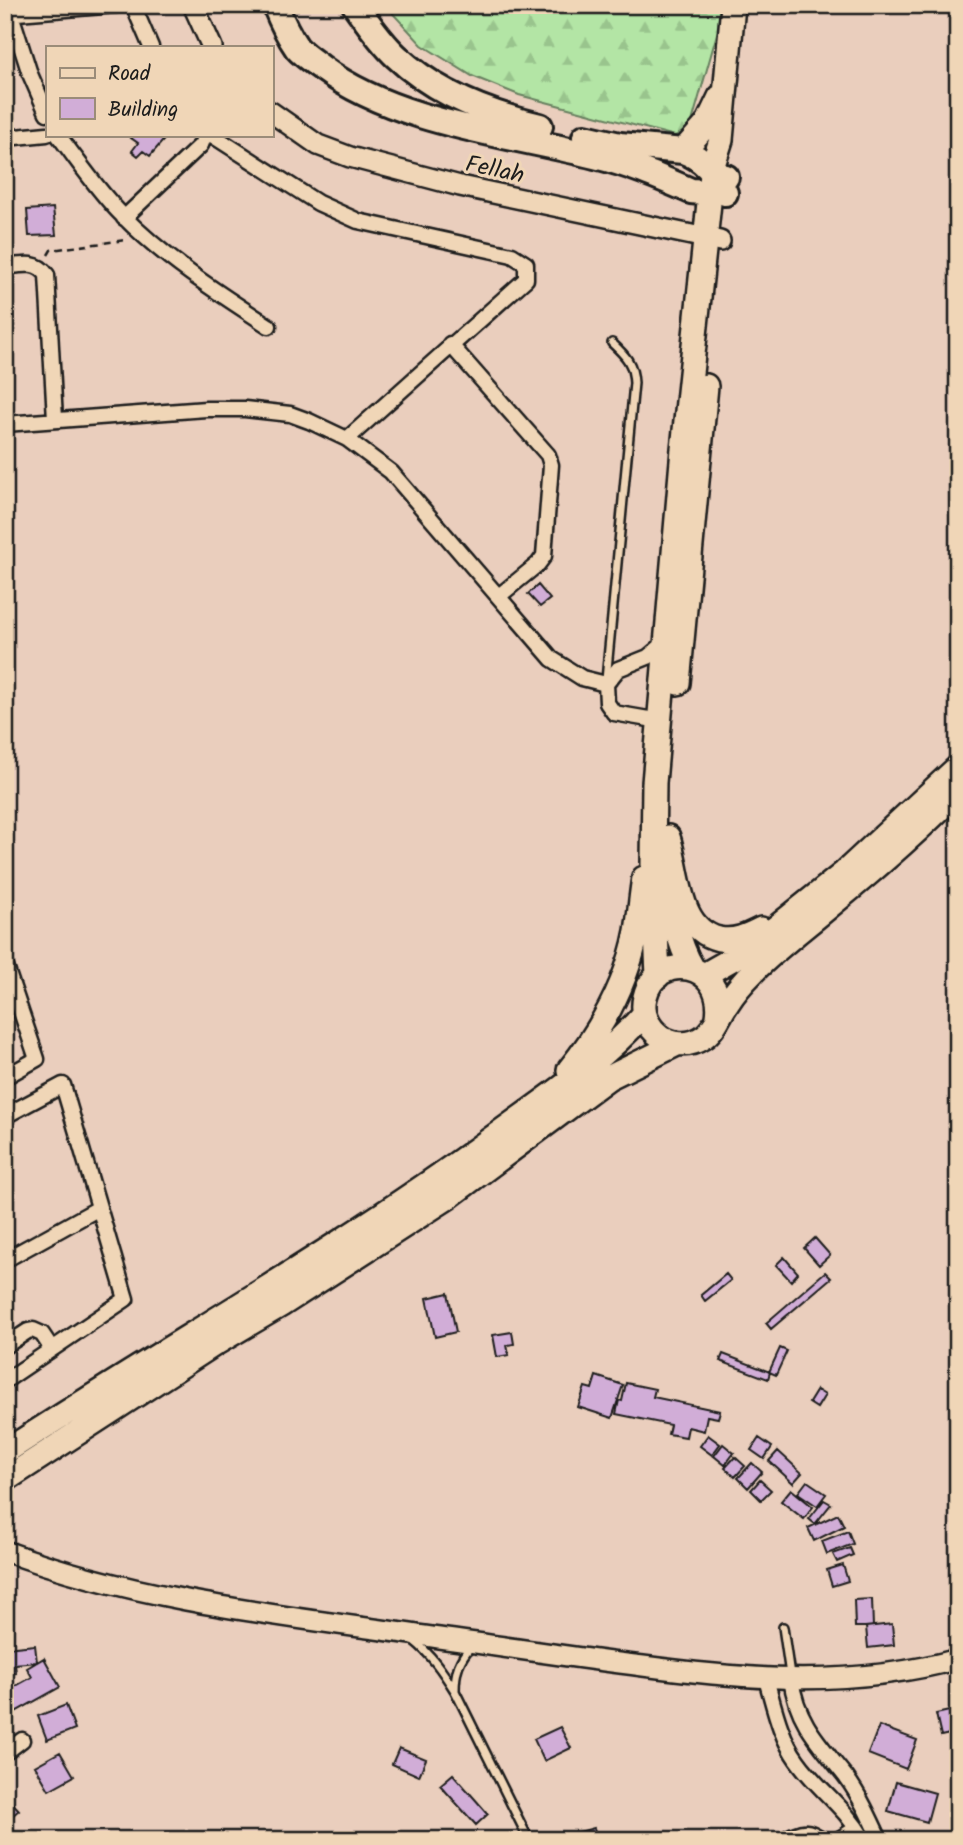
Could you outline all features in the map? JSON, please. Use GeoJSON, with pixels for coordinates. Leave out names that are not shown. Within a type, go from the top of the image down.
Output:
{"type":"FeatureCollection","features":[{"type":"Feature","properties":{"kind":"highway"},"geometry":{"type":"LineString","coordinates":[[275,5],[298,49],[343,83],[384,103],[427,117],[598,156],[642,169],[699,192],[717,188],[699,158],[683,150],[645,148],[596,140],[518,121],[481,109],[444,91],[408,67],[384,44],[355,5]]}},
{"type":"Feature","properties":{"kind":"main road"},"geometry":{"type":"LineString","coordinates":[[193,5],[212,46]]}},
{"type":"Feature","properties":{"kind":"main road"},"geometry":{"type":"LineString","coordinates":[[658,976],[660,839],[671,751],[733,5]]}},
{"type":"Feature","properties":{"kind":"main road"},"geometry":{"type":"LineString","coordinates":[[683,150],[696,138],[711,116],[723,91],[727,74]]}},
{"type":"Feature","properties":{"kind":"main road","name":"Fellah"},"geometry":{"type":"LineString","coordinates":[[273,113],[318,145],[349,157],[460,187],[713,240]]}},
{"type":"Feature","properties":{"kind":"main road"},"geometry":{"type":"LineString","coordinates":[[713,240],[666,642],[654,783],[660,839],[674,916],[685,955],[699,972],[713,983],[718,994],[718,1017]]}},
{"type":"Feature","properties":{"kind":"main road"},"geometry":{"type":"LineString","coordinates":[[677,1044],[659,1037],[644,1014],[646,993],[658,976],[675,968],[699,972],[748,950],[882,839],[958,767]]}},
{"type":"Feature","properties":{"kind":"main road"},"geometry":{"type":"LineString","coordinates":[[5,1480],[436,1205],[608,1078],[677,1044],[694,1042],[709,1033],[751,973],[892,854],[958,791]]}},
{"type":"Feature","properties":{"kind":"main road"},"geometry":{"type":"LineString","coordinates":[[660,839],[686,911],[701,931],[712,937],[725,940],[750,935],[814,896]]}},
{"type":"Feature","properties":{"kind":"main road"},"geometry":{"type":"LineString","coordinates":[[537,1105],[580,1056],[617,997],[634,942],[644,876],[660,839]]}},
{"type":"Feature","properties":{"kind":"main road"},"geometry":{"type":"LineString","coordinates":[[5,1452],[402,1202],[612,1048],[644,1014]]}},
{"type":"Feature","properties":{"kind":"main road"},"geometry":{"type":"LineString","coordinates":[[5,1551],[66,1573],[158,1596],[693,1673],[791,1679],[867,1677],[930,1667],[958,1659]]}},
{"type":"Feature","properties":{"kind":"street"},"geometry":{"type":"LineString","coordinates":[[46,111],[8,11],[116,5]]}},
{"type":"Feature","properties":{"kind":"street"},"geometry":{"type":"LineString","coordinates":[[133,5],[151,46]]}},
{"type":"Feature","properties":{"kind":"street"},"geometry":{"type":"LineString","coordinates":[[5,138],[46,134]]}},
{"type":"Feature","properties":{"kind":"street"},"geometry":{"type":"LineString","coordinates":[[59,136],[124,218],[200,281],[269,326]]}},
{"type":"Feature","properties":{"kind":"street"},"geometry":{"type":"LineString","coordinates":[[124,218],[201,145],[205,136]]}},
{"type":"Feature","properties":{"kind":"street"},"geometry":{"type":"LineString","coordinates":[[214,136],[317,203],[358,221],[512,255],[526,264],[526,279],[346,439]]}},
{"type":"Feature","properties":{"kind":"street"},"geometry":{"type":"LineString","coordinates":[[5,267],[34,264],[47,275],[55,419]]}},
{"type":"Feature","properties":{"kind":"street"},"geometry":{"type":"LineString","coordinates":[[450,344],[548,455],[551,465],[544,556],[538,565],[499,596]]}},
{"type":"Feature","properties":{"kind":"street"},"geometry":{"type":"LineString","coordinates":[[5,424],[206,409],[245,409],[290,414],[328,429],[378,460],[403,484],[544,651],[561,667],[582,678],[606,684]]}},
{"type":"Feature","properties":{"kind":"street"},"geometry":{"type":"LineString","coordinates":[[660,721],[614,713],[607,703],[606,684],[618,669],[648,657],[666,642]]}},
{"type":"Feature","properties":{"kind":"street"},"geometry":{"type":"LineString","coordinates":[[5,964],[9,988],[37,1059],[5,1077]]}},
{"type":"Feature","properties":{"kind":"street"},"geometry":{"type":"LineString","coordinates":[[5,1116],[63,1085],[126,1299],[5,1381]]}},
{"type":"Feature","properties":{"kind":"street"},"geometry":{"type":"LineString","coordinates":[[5,1260],[99,1208]]}},
{"type":"Feature","properties":{"kind":"street"},"geometry":{"type":"LineString","coordinates":[[5,1346],[27,1331],[33,1330],[42,1334],[52,1349]]}},
{"type":"Feature","properties":{"kind":"street"},"geometry":{"type":"LineString","coordinates":[[766,1678],[782,1731],[796,1759],[842,1807],[864,1840]]}},
{"type":"Feature","properties":{"kind":"street"},"geometry":{"type":"LineString","coordinates":[[791,1679],[803,1722],[847,1779],[880,1840]]}},
{"type":"Feature","properties":{"kind":"street"},"geometry":{"type":"LineString","coordinates":[[782,1731],[803,1722]]}},
{"type":"Feature","properties":{"kind":"street"},"geometry":{"type":"LineString","coordinates":[[5,1754],[22,1740]]}},
{"type":"Feature","properties":{"kind":"lane"},"geometry":{"type":"LineString","coordinates":[[606,684],[634,383],[633,368],[628,357],[612,343]]}},
{"type":"Feature","properties":{"kind":"lane"},"geometry":{"type":"LineString","coordinates":[[783,1627],[791,1679]]}},
{"type":"Feature","properties":{"kind":"lane"},"geometry":{"type":"LineString","coordinates":[[404,1633],[424,1648],[455,1691],[529,1840]]}},
{"type":"Feature","properties":{"kind":"lane"},"geometry":{"type":"LineString","coordinates":[[455,1691],[455,1670],[474,1643]]}},
{"type":"Feature","properties":{"kind":"lane"},"geometry":{"type":"LineString","coordinates":[[776,1840],[804,1827],[815,1830],[830,1840],[856,1825]]}},
{"type":"Feature","properties":{"kind":"path"},"geometry":{"type":"LineString","coordinates":[[43,269],[51,250],[146,237]]}},
{"type":"Feature","properties":{"kind":"green space"},"geometry":{"type":"Polygon","coordinates":[[[385,5],[720,5],[718,30],[690,129],[675,136],[519,95],[472,76],[422,45],[385,5]]]}},
{"type":"Feature","properties":{"kind":"building"},"geometry":{"type":"Polygon","coordinates":[[[167,136],[150,156],[143,151],[138,156],[132,151],[138,143],[131,138],[167,136]]]}},
{"type":"Feature","properties":{"kind":"building"},"geometry":{"type":"Polygon","coordinates":[[[53,208],[56,235],[29,236],[27,210],[53,208]]]}},
{"type":"Feature","properties":{"kind":"building"},"geometry":{"type":"Polygon","coordinates":[[[538,585],[550,599],[540,607],[528,594],[538,585]]]}},
{"type":"Feature","properties":{"kind":"building"},"geometry":{"type":"Polygon","coordinates":[[[815,1238],[830,1255],[819,1265],[804,1248],[815,1238]]]}},
{"type":"Feature","properties":{"kind":"building"},"geometry":{"type":"Polygon","coordinates":[[[784,1257],[798,1273],[791,1281],[776,1265],[784,1257]]]}},
{"type":"Feature","properties":{"kind":"building"},"geometry":{"type":"Polygon","coordinates":[[[825,1272],[831,1278],[771,1329],[766,1323],[825,1272]]]}},
{"type":"Feature","properties":{"kind":"building"},"geometry":{"type":"Polygon","coordinates":[[[726,1274],[731,1280],[705,1301],[701,1295],[726,1274]]]}},
{"type":"Feature","properties":{"kind":"building"},"geometry":{"type":"Polygon","coordinates":[[[448,1293],[456,1332],[435,1337],[427,1298],[448,1293]]]}},
{"type":"Feature","properties":{"kind":"building"},"geometry":{"type":"Polygon","coordinates":[[[512,1332],[514,1344],[507,1345],[509,1355],[497,1357],[493,1335],[512,1332]]]}},
{"type":"Feature","properties":{"kind":"building"},"geometry":{"type":"Polygon","coordinates":[[[780,1348],[787,1351],[776,1375],[769,1372],[780,1348]]]}},
{"type":"Feature","properties":{"kind":"building"},"geometry":{"type":"Polygon","coordinates":[[[723,1354],[770,1372],[768,1379],[720,1361],[723,1354]]]}},
{"type":"Feature","properties":{"kind":"building"},"geometry":{"type":"Polygon","coordinates":[[[596,1376],[623,1385],[612,1418],[578,1407],[585,1387],[592,1389],[596,1376]]]}},
{"type":"Feature","properties":{"kind":"building"},"geometry":{"type":"Polygon","coordinates":[[[626,1383],[655,1389],[653,1397],[720,1411],[718,1418],[707,1416],[704,1431],[688,1427],[686,1437],[668,1434],[670,1425],[616,1414],[626,1383]]]}},
{"type":"Feature","properties":{"kind":"building"},"geometry":{"type":"Polygon","coordinates":[[[817,1390],[825,1395],[817,1408],[809,1403],[817,1390]]]}},
{"type":"Feature","properties":{"kind":"building"},"geometry":{"type":"Polygon","coordinates":[[[708,1435],[720,1444],[712,1455],[700,1446],[708,1435]]]}},
{"type":"Feature","properties":{"kind":"building"},"geometry":{"type":"Polygon","coordinates":[[[759,1438],[772,1447],[764,1459],[751,1450],[759,1438]]]}},
{"type":"Feature","properties":{"kind":"building"},"geometry":{"type":"Polygon","coordinates":[[[723,1444],[734,1453],[725,1465],[714,1456],[723,1444]]]}},
{"type":"Feature","properties":{"kind":"building"},"geometry":{"type":"Polygon","coordinates":[[[778,1451],[802,1473],[793,1483],[769,1461],[778,1451]]]}},
{"type":"Feature","properties":{"kind":"building"},"geometry":{"type":"Polygon","coordinates":[[[735,1457],[745,1466],[735,1477],[725,1468],[735,1457]]]}},
{"type":"Feature","properties":{"kind":"building"},"geometry":{"type":"Polygon","coordinates":[[[752,1463],[762,1472],[748,1488],[738,1478],[752,1463]]]}},
{"type":"Feature","properties":{"kind":"building"},"geometry":{"type":"Polygon","coordinates":[[[760,1480],[771,1490],[761,1500],[751,1490],[760,1480]]]}},
{"type":"Feature","properties":{"kind":"building"},"geometry":{"type":"Polygon","coordinates":[[[807,1481],[826,1494],[817,1506],[798,1493],[807,1481]]]}},
{"type":"Feature","properties":{"kind":"building"},"geometry":{"type":"Polygon","coordinates":[[[791,1489],[813,1507],[804,1519],[781,1501],[791,1489]]]}},
{"type":"Feature","properties":{"kind":"building"},"geometry":{"type":"Polygon","coordinates":[[[824,1500],[831,1504],[815,1524],[809,1519],[824,1500]]]}},
{"type":"Feature","properties":{"kind":"building"},"geometry":{"type":"Polygon","coordinates":[[[838,1514],[844,1526],[814,1541],[808,1528],[838,1514]]]}},
{"type":"Feature","properties":{"kind":"building"},"geometry":{"type":"Polygon","coordinates":[[[848,1531],[853,1544],[827,1554],[822,1541],[848,1531]]]}},
{"type":"Feature","properties":{"kind":"building"},"geometry":{"type":"Polygon","coordinates":[[[850,1548],[853,1555],[837,1562],[833,1554],[850,1548]]]}},
{"type":"Feature","properties":{"kind":"building"},"geometry":{"type":"Polygon","coordinates":[[[843,1565],[848,1581],[832,1586],[827,1570],[843,1565]]]}},
{"type":"Feature","properties":{"kind":"building"},"geometry":{"type":"Polygon","coordinates":[[[872,1599],[873,1627],[855,1627],[854,1600],[872,1599]]]}},
{"type":"Feature","properties":{"kind":"building"},"geometry":{"type":"Polygon","coordinates":[[[892,1624],[894,1645],[868,1648],[866,1627],[892,1624]]]}},
{"type":"Feature","properties":{"kind":"building"},"geometry":{"type":"Polygon","coordinates":[[[35,1645],[37,1662],[15,1664],[16,1673],[5,1674],[5,1648],[35,1645]]]}},
{"type":"Feature","properties":{"kind":"building"},"geometry":{"type":"Polygon","coordinates":[[[44,1658],[60,1687],[8,1716],[5,1710],[5,1692],[32,1677],[27,1668],[44,1658]]]}},
{"type":"Feature","properties":{"kind":"building"},"geometry":{"type":"Polygon","coordinates":[[[66,1705],[75,1729],[47,1740],[38,1716],[66,1705]]]}},
{"type":"Feature","properties":{"kind":"building"},"geometry":{"type":"Polygon","coordinates":[[[958,1709],[958,1732],[941,1736],[936,1714],[958,1709]]]}},
{"type":"Feature","properties":{"kind":"building"},"geometry":{"type":"Polygon","coordinates":[[[879,1726],[917,1740],[906,1769],[868,1754],[879,1726]]]}},
{"type":"Feature","properties":{"kind":"building"},"geometry":{"type":"Polygon","coordinates":[[[560,1727],[571,1748],[544,1761],[534,1739],[560,1727]]]}},
{"type":"Feature","properties":{"kind":"building"},"geometry":{"type":"Polygon","coordinates":[[[399,1748],[426,1759],[419,1776],[392,1764],[399,1748]]]}},
{"type":"Feature","properties":{"kind":"building"},"geometry":{"type":"Polygon","coordinates":[[[60,1752],[74,1776],[49,1790],[35,1766],[60,1752]]]}},
{"type":"Feature","properties":{"kind":"building"},"geometry":{"type":"Polygon","coordinates":[[[453,1774],[488,1814],[476,1825],[440,1785],[453,1774]]]}},
{"type":"Feature","properties":{"kind":"building"},"geometry":{"type":"Polygon","coordinates":[[[896,1782],[935,1793],[927,1822],[888,1811],[896,1782]]]}},
{"type":"Feature","properties":{"kind":"building"},"geometry":{"type":"Polygon","coordinates":[[[5,1795],[19,1810],[5,1822],[5,1795]]]}},
{"type":"Feature","properties":{"kind":"building"},"geometry":{"type":"Polygon","coordinates":[[[594,1828],[598,1840],[562,1840],[561,1837],[594,1828]]]}}]}
